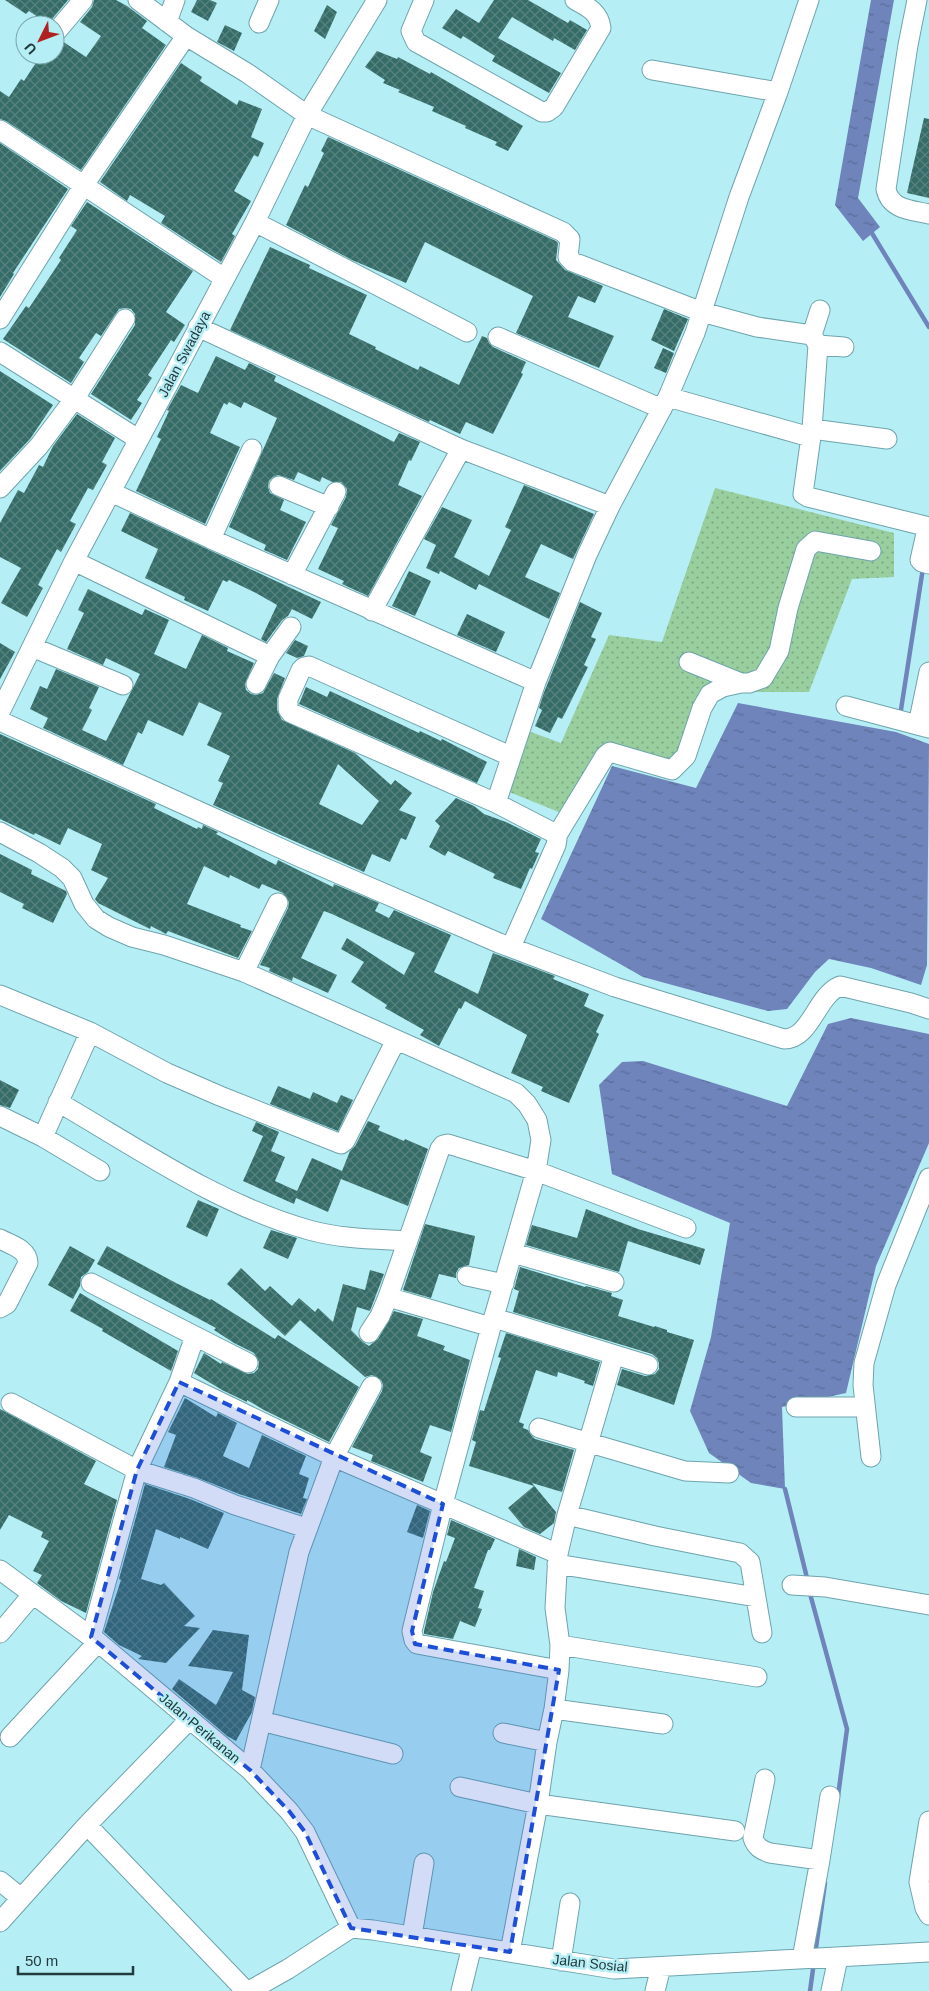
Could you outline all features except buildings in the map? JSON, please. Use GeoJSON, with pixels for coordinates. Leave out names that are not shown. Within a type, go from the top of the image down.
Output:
{"type":"FeatureCollection","features":[{"type":"Feature","properties":{"kind":"street"},"geometry":{"type":"LineString","coordinates":[[65,21],[83,0]]}},
{"type":"Feature","properties":{"kind":"street"},"geometry":{"type":"LineString","coordinates":[[138,0],[186,36],[246,73],[307,115],[563,232],[570,239],[568,257],[573,262],[702,312],[844,347]]}},
{"type":"Feature","properties":{"kind":"street"},"geometry":{"type":"LineString","coordinates":[[167,22],[175,0]]}},
{"type":"Feature","properties":{"kind":"street"},"geometry":{"type":"LineString","coordinates":[[260,24],[269,0]]}},
{"type":"Feature","properties":{"kind":"street","name":"Jalan Swadaya"},"geometry":{"type":"LineString","coordinates":[[0,712],[74,561],[254,222],[307,115],[377,0]]}},
{"type":"Feature","properties":{"kind":"street"},"geometry":{"type":"LineString","coordinates":[[424,0],[411,31],[416,42],[542,112],[547,112],[554,107],[601,28],[597,15],[593,10],[575,0]]}},
{"type":"Feature","properties":{"kind":"street"},"geometry":{"type":"LineString","coordinates":[[496,803],[536,682],[588,555],[610,506],[665,403],[702,312],[739,196],[778,92],[809,0]]}},
{"type":"Feature","properties":{"kind":"street"},"geometry":{"type":"LineString","coordinates":[[929,4],[917,0],[908,44],[886,189],[887,196],[895,206],[929,214]]}},
{"type":"Feature","properties":{"kind":"street"},"geometry":{"type":"LineString","coordinates":[[0,319],[84,184],[186,36]]}},
{"type":"Feature","properties":{"kind":"street"},"geometry":{"type":"LineString","coordinates":[[652,70],[778,92]]}},
{"type":"Feature","properties":{"kind":"street"},"geometry":{"type":"LineString","coordinates":[[0,130],[224,278]]}},
{"type":"Feature","properties":{"kind":"street"},"geometry":{"type":"LineString","coordinates":[[254,222],[467,332]]}},
{"type":"Feature","properties":{"kind":"street"},"geometry":{"type":"LineString","coordinates":[[820,310],[815,340],[811,433],[803,494],[808,497],[925,526],[927,529],[920,560],[926,563]]}},
{"type":"Feature","properties":{"kind":"street"},"geometry":{"type":"LineString","coordinates":[[0,488],[39,446],[75,398],[125,319]]}},
{"type":"Feature","properties":{"kind":"street"},"geometry":{"type":"LineString","coordinates":[[198,327],[461,449],[610,506]]}},
{"type":"Feature","properties":{"kind":"street"},"geometry":{"type":"LineString","coordinates":[[498,337],[665,403],[811,433],[888,439]]}},
{"type":"Feature","properties":{"kind":"street"},"geometry":{"type":"LineString","coordinates":[[0,352],[138,438]]}},
{"type":"Feature","properties":{"kind":"street"},"geometry":{"type":"LineString","coordinates":[[210,539],[252,449]]}},
{"type":"Feature","properties":{"kind":"street"},"geometry":{"type":"LineString","coordinates":[[372,611],[461,449]]}},
{"type":"Feature","properties":{"kind":"street"},"geometry":{"type":"LineString","coordinates":[[279,486],[332,500],[292,575]]}},
{"type":"Feature","properties":{"kind":"street"},"geometry":{"type":"LineString","coordinates":[[111,492],[210,539],[536,682]]}},
{"type":"Feature","properties":{"kind":"street"},"geometry":{"type":"LineString","coordinates":[[556,838],[605,756],[610,752],[672,770],[686,756],[702,708],[710,694],[723,687],[749,683],[763,678],[779,651],[788,608],[806,549],[810,545],[815,541],[871,551]]}},
{"type":"Feature","properties":{"kind":"street"},"geometry":{"type":"LineString","coordinates":[[74,561],[270,656]]}},
{"type":"Feature","properties":{"kind":"street"},"geometry":{"type":"LineString","coordinates":[[256,684],[270,656],[292,627]]}},
{"type":"Feature","properties":{"kind":"street"},"geometry":{"type":"LineString","coordinates":[[32,648],[123,685]]}},
{"type":"Feature","properties":{"kind":"street"},"geometry":{"type":"LineString","coordinates":[[689,662],[741,683]]}},
{"type":"Feature","properties":{"kind":"street"},"geometry":{"type":"LineString","coordinates":[[510,756],[310,666],[301,670],[288,699],[288,709],[291,713],[496,803],[554,833],[556,845],[510,947]]}},
{"type":"Feature","properties":{"kind":"street"},"geometry":{"type":"LineString","coordinates":[[846,706],[919,726],[929,672]]}},
{"type":"Feature","properties":{"kind":"street"},"geometry":{"type":"LineString","coordinates":[[0,721],[302,858],[510,947],[615,987],[784,1039],[794,1038],[799,1034],[828,993],[840,986],[922,1007]]}},
{"type":"Feature","properties":{"kind":"street"},"geometry":{"type":"LineString","coordinates":[[0,832],[39,852],[62,868],[72,878],[84,904],[96,919],[108,927],[132,937],[164,945],[244,972],[516,1093],[527,1104],[537,1120],[541,1140],[536,1171],[443,1504],[412,1631],[417,1644],[559,1670]]}},
{"type":"Feature","properties":{"kind":"street"},"geometry":{"type":"LineString","coordinates":[[244,972],[278,903]]}},
{"type":"Feature","properties":{"kind":"street"},"geometry":{"type":"LineString","coordinates":[[0,995],[90,1032],[220,1096],[341,1144],[345,1141],[396,1040]]}},
{"type":"Feature","properties":{"kind":"street"},"geometry":{"type":"LineString","coordinates":[[43,1137],[90,1032]]}},
{"type":"Feature","properties":{"kind":"street"},"geometry":{"type":"LineString","coordinates":[[58,1102],[221,1197],[310,1230],[350,1238],[408,1241]]}},
{"type":"Feature","properties":{"kind":"street"},"geometry":{"type":"LineString","coordinates":[[0,1116],[43,1137],[100,1171]]}},
{"type":"Feature","properties":{"kind":"street"},"geometry":{"type":"LineString","coordinates":[[369,1333],[380,1316],[388,1297],[440,1149],[444,1145],[448,1144],[536,1171],[686,1228]]}},
{"type":"Feature","properties":{"kind":"street"},"geometry":{"type":"LineString","coordinates":[[872,1457],[863,1385],[864,1363],[886,1285],[929,1178]]}},
{"type":"Feature","properties":{"kind":"street"},"geometry":{"type":"LineString","coordinates":[[0,1239],[23,1251],[28,1258],[28,1263],[7,1304],[0,1308]]}},
{"type":"Feature","properties":{"kind":"street"},"geometry":{"type":"LineString","coordinates":[[513,1253],[614,1282]]}},
{"type":"Feature","properties":{"kind":"street"},"geometry":{"type":"LineString","coordinates":[[467,1276],[504,1284]]}},
{"type":"Feature","properties":{"kind":"street"},"geometry":{"type":"LineString","coordinates":[[91,1282],[248,1363]]}},
{"type":"Feature","properties":{"kind":"street"},"geometry":{"type":"LineString","coordinates":[[388,1297],[614,1354],[648,1365]]}},
{"type":"Feature","properties":{"kind":"street"},"geometry":{"type":"LineString","coordinates":[[10,1737],[95,1639],[137,1470],[178,1382],[195,1336]]}},
{"type":"Feature","properties":{"kind":"street"},"geometry":{"type":"LineString","coordinates":[[510,1952],[538,1804],[559,1670],[560,1645],[555,1608],[558,1559],[567,1515],[614,1354]]}},
{"type":"Feature","properties":{"kind":"street"},"geometry":{"type":"LineString","coordinates":[[178,1382],[334,1457],[443,1504],[558,1559],[756,1597]]}},
{"type":"Feature","properties":{"kind":"street"},"geometry":{"type":"LineString","coordinates":[[250,1770],[306,1528],[334,1457],[372,1386]]}},
{"type":"Feature","properties":{"kind":"street"},"geometry":{"type":"LineString","coordinates":[[11,1403],[137,1470],[306,1528]]}},
{"type":"Feature","properties":{"kind":"street"},"geometry":{"type":"LineString","coordinates":[[796,1407],[865,1406]]}},
{"type":"Feature","properties":{"kind":"street"},"geometry":{"type":"LineString","coordinates":[[539,1428],[685,1471],[729,1473]]}},
{"type":"Feature","properties":{"kind":"street"},"geometry":{"type":"LineString","coordinates":[[567,1515],[655,1536],[740,1553],[750,1562],[762,1633]]}},
{"type":"Feature","properties":{"kind":"street","name":"Jalan Perikanan"},"geometry":{"type":"LineString","coordinates":[[0,1570],[95,1639],[250,1770],[289,1812],[304,1832],[350,1928]]}},
{"type":"Feature","properties":{"kind":"street"},"geometry":{"type":"LineString","coordinates":[[808,1586],[929,1605]]}},
{"type":"Feature","properties":{"kind":"street"},"geometry":{"type":"LineString","coordinates":[[0,1633],[33,1594]]}},
{"type":"Feature","properties":{"kind":"street"},"geometry":{"type":"LineString","coordinates":[[560,1645],[757,1677]]}},
{"type":"Feature","properties":{"kind":"street"},"geometry":{"type":"LineString","coordinates":[[554,1709],[664,1724]]}},
{"type":"Feature","properties":{"kind":"street"},"geometry":{"type":"LineString","coordinates":[[0,1922],[87,1825],[190,1719]]}},
{"type":"Feature","properties":{"kind":"street"},"geometry":{"type":"LineString","coordinates":[[261,1720],[393,1754]]}},
{"type":"Feature","properties":{"kind":"street"},"geometry":{"type":"LineString","coordinates":[[503,1733],[547,1742]]}},
{"type":"Feature","properties":{"kind":"street"},"geometry":{"type":"LineString","coordinates":[[765,1780],[753,1838],[756,1845],[762,1851],[770,1853],[820,1860]]}},
{"type":"Feature","properties":{"kind":"street"},"geometry":{"type":"LineString","coordinates":[[460,1787],[538,1804],[735,1831]]}},
{"type":"Feature","properties":{"kind":"street"},"geometry":{"type":"LineString","coordinates":[[805,1959],[830,1796]]}},
{"type":"Feature","properties":{"kind":"street"},"geometry":{"type":"LineString","coordinates":[[929,1820],[919,1882],[925,1908],[929,1915]]}},
{"type":"Feature","properties":{"kind":"street"},"geometry":{"type":"LineString","coordinates":[[87,1825],[248,1991],[288,1969],[350,1928]]}},
{"type":"Feature","properties":{"kind":"street"},"geometry":{"type":"LineString","coordinates":[[412,1936],[424,1864]]}},
{"type":"Feature","properties":{"kind":"street"},"geometry":{"type":"LineString","coordinates":[[0,1881],[21,1898]]}},
{"type":"Feature","properties":{"kind":"street"},"geometry":{"type":"LineString","coordinates":[[561,1961],[570,1903]]}},
{"type":"Feature","properties":{"kind":"street","name":"Jalan Sosial"},"geometry":{"type":"LineString","coordinates":[[350,1928],[412,1936],[614,1969],[833,1958]]}},
{"type":"Feature","properties":{"kind":"street"},"geometry":{"type":"LineString","coordinates":[[461,1991],[472,1946]]}},
{"type":"Feature","properties":{"kind":"street"},"geometry":{"type":"LineString","coordinates":[[831,1991],[833,1958],[929,1952]]}},
{"type":"Feature","properties":{"kind":"street"},"geometry":{"type":"LineString","coordinates":[[655,1991],[661,1967]]}},
{"type":"Feature","properties":{"kind":"highlighted area"},"geometry":{"type":"Polygon","coordinates":[[[179,1382],[443,1504],[412,1631],[415,1644],[559,1670],[510,1952],[351,1928],[305,1832],[289,1811],[250,1770],[91,1637],[137,1470],[179,1382]]]}},
{"type":"Feature","properties":{"kind":"green space"},"geometry":{"type":"Polygon","coordinates":[[[715,488],[894,533],[894,577],[852,579],[809,692],[715,692],[687,769],[604,747],[566,815],[502,789],[528,731],[561,743],[609,635],[662,642],[715,488]]]}},
{"type":"Feature","properties":{"kind":"water"},"geometry":{"type":"Polygon","coordinates":[[[871,0],[894,0],[858,198],[880,227],[863,241],[835,205],[871,0]]]}},
{"type":"Feature","properties":{"kind":"water"},"geometry":{"type":"Polygon","coordinates":[[[738,703],[896,732],[929,744],[927,965],[921,985],[871,968],[829,959],[815,972],[787,1009],[768,1011],[643,977],[541,919],[612,766],[696,788],[738,703]]]}},
{"type":"Feature","properties":{"kind":"water"},"geometry":{"type":"Polygon","coordinates":[[[851,1018],[929,1034],[929,1143],[876,1266],[846,1393],[782,1407],[785,1489],[751,1483],[709,1453],[690,1411],[711,1337],[730,1223],[612,1174],[599,1085],[622,1062],[643,1061],[787,1106],[828,1024],[851,1018]]]}},
{"type":"Feature","properties":{"kind":"waterway"},"geometry":{"type":"LineString","coordinates":[[870,230],[929,327]]}},
{"type":"Feature","properties":{"kind":"waterway"},"geometry":{"type":"LineString","coordinates":[[900,716],[923,568]]}},
{"type":"Feature","properties":{"kind":"waterway"},"geometry":{"type":"LineString","coordinates":[[785,1489],[808,1582]]}},
{"type":"Feature","properties":{"kind":"waterway"},"geometry":{"type":"LineString","coordinates":[[809,1590],[847,1729],[838,1796]]}},
{"type":"Feature","properties":{"kind":"waterway"},"geometry":{"type":"LineString","coordinates":[[815,1955],[825,1883]]}},
{"type":"Feature","properties":{"kind":"waterway"},"geometry":{"type":"LineString","coordinates":[[810,1991],[814,1962]]}}]}
